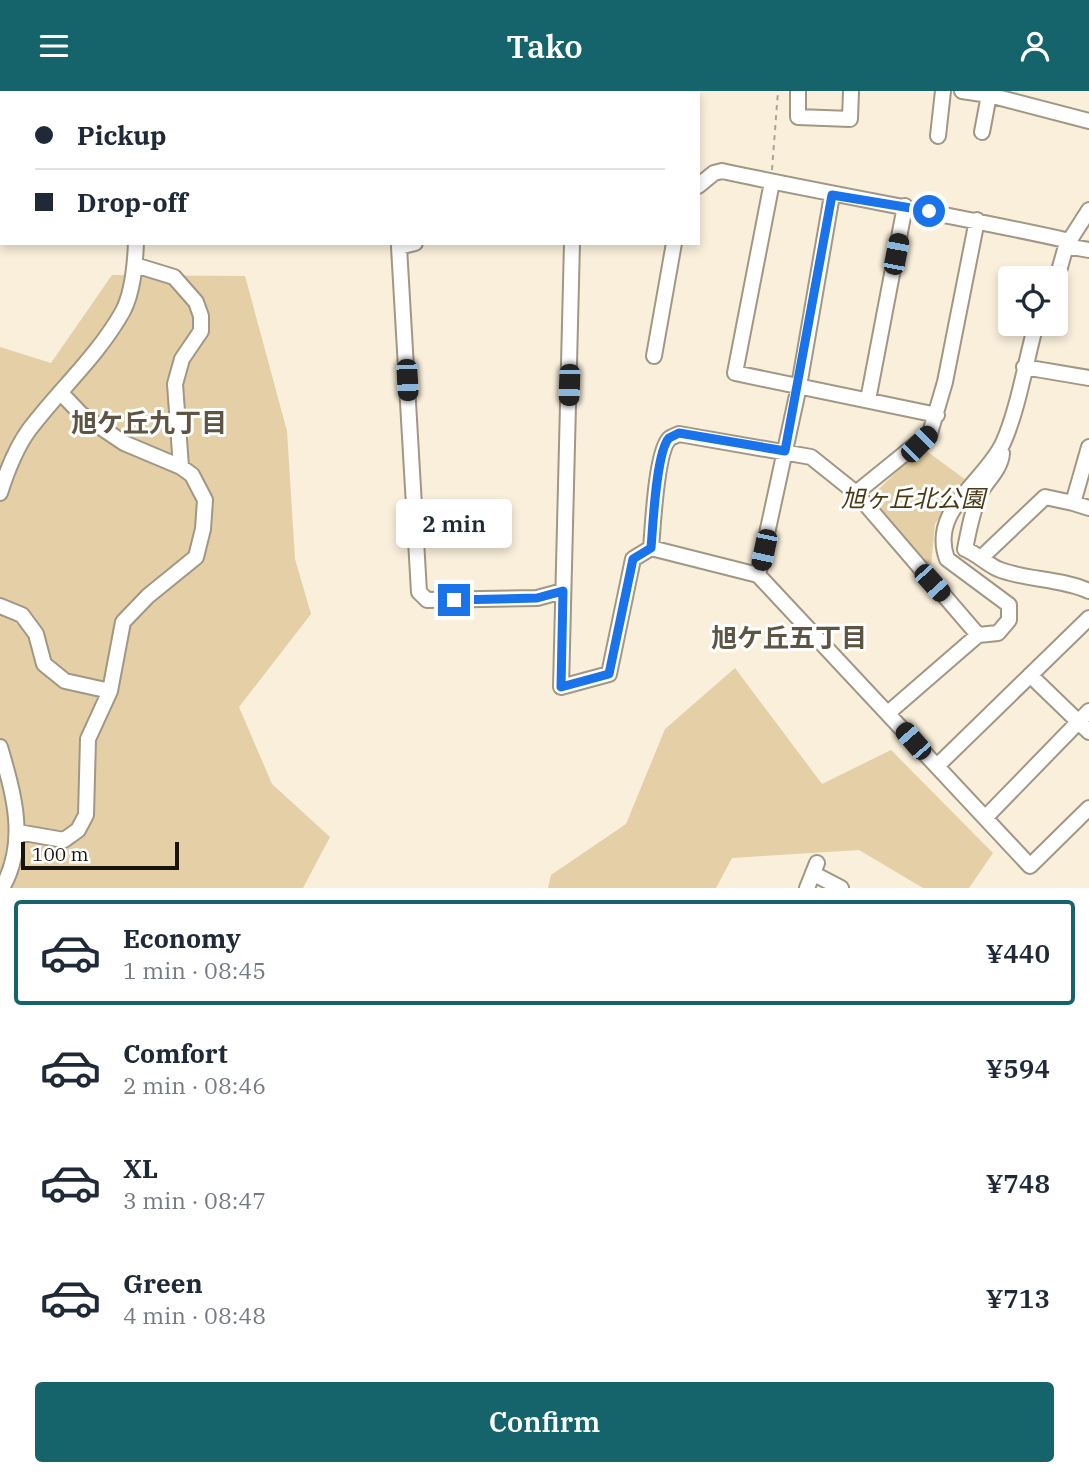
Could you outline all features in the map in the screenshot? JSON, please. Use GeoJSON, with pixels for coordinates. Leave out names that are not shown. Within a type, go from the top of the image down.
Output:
{"type":"FeatureCollection","features":[{"type":"Feature","properties":{"kind":"street"},"geometry":{"type":"LineString","coordinates":[[798,91],[797,117],[850,119],[851,91]]}},
{"type":"Feature","properties":{"kind":"street"},"geometry":{"type":"LineString","coordinates":[[938,136],[943,91]]}},
{"type":"Feature","properties":{"kind":"street"},"geometry":{"type":"LineString","coordinates":[[962,91],[989,95],[1089,121]]}},
{"type":"Feature","properties":{"kind":"street"},"geometry":{"type":"LineString","coordinates":[[982,132],[989,95]]}},
{"type":"Feature","properties":{"kind":"street"},"geometry":{"type":"LineString","coordinates":[[700,184],[714,173],[722,171],[832,195],[977,220],[1089,250]]}},
{"type":"Feature","properties":{"kind":"street"},"geometry":{"type":"LineString","coordinates":[[772,182],[735,373],[937,415]]}},
{"type":"Feature","properties":{"kind":"street"},"geometry":{"type":"LineString","coordinates":[[758,575],[799,386],[832,195]]}},
{"type":"Feature","properties":{"kind":"street"},"geometry":{"type":"LineString","coordinates":[[868,400],[905,206]]}},
{"type":"Feature","properties":{"kind":"street"},"geometry":{"type":"LineString","coordinates":[[1061,266],[1068,243],[1089,210]]}},
{"type":"Feature","properties":{"kind":"street"},"geometry":{"type":"LineString","coordinates":[[856,493],[930,433],[937,415],[977,220]]}},
{"type":"Feature","properties":{"kind":"street"},"geometry":{"type":"LineString","coordinates":[[0,493],[9,464],[29,431],[124,310],[135,265],[136,245]]}},
{"type":"Feature","properties":{"kind":"street"},"geometry":{"type":"LineString","coordinates":[[407,245],[399,247],[419,593],[427,600],[537,598],[563,591]]}},
{"type":"Feature","properties":{"kind":"street"},"geometry":{"type":"LineString","coordinates":[[572,245],[561,687],[609,674],[633,559],[651,548],[758,575],[1030,866],[1089,808]]}},
{"type":"Feature","properties":{"kind":"street"},"geometry":{"type":"LineString","coordinates":[[654,356],[674,245]]}},
{"type":"Feature","properties":{"kind":"street"},"geometry":{"type":"LineString","coordinates":[[135,265],[174,277],[196,302],[201,316],[201,331],[181,359],[175,384],[181,467]]}},
{"type":"Feature","properties":{"kind":"street"},"geometry":{"type":"LineString","coordinates":[[1033,336],[1002,445],[1001,461],[982,490],[972,514],[965,549],[998,569],[1075,585],[1089,591]]}},
{"type":"Feature","properties":{"kind":"street"},"geometry":{"type":"LineString","coordinates":[[1024,367],[1089,378]]}},
{"type":"Feature","properties":{"kind":"street"},"geometry":{"type":"LineString","coordinates":[[18,832],[64,840],[78,830],[86,815],[88,739],[110,691],[123,622],[148,596],[196,557],[203,529],[205,500],[192,475],[181,467],[124,443],[81,414],[61,393]]}},
{"type":"Feature","properties":{"kind":"street"},"geometry":{"type":"LineString","coordinates":[[651,548],[663,451],[670,437],[679,433],[811,457],[822,463],[856,493],[978,635]]}},
{"type":"Feature","properties":{"kind":"street"},"geometry":{"type":"LineString","coordinates":[[888,713],[978,635],[998,633],[1009,620],[1009,605],[947,559],[944,551],[945,530],[956,504],[1002,445]]}},
{"type":"Feature","properties":{"kind":"street"},"geometry":{"type":"LineString","coordinates":[[1073,503],[1089,447]]}},
{"type":"Feature","properties":{"kind":"street"},"geometry":{"type":"LineString","coordinates":[[982,557],[1045,497],[1089,508]]}},
{"type":"Feature","properties":{"kind":"street"},"geometry":{"type":"LineString","coordinates":[[0,606],[22,615],[36,634],[44,664],[65,681],[110,691]]}},
{"type":"Feature","properties":{"kind":"street"},"geometry":{"type":"LineString","coordinates":[[937,765],[1089,618]]}},
{"type":"Feature","properties":{"kind":"street"},"geometry":{"type":"LineString","coordinates":[[985,817],[1086,722],[1030,675]]}},
{"type":"Feature","properties":{"kind":"street"},"geometry":{"type":"LineString","coordinates":[[0,747],[15,800],[18,832],[10,873],[2,888]]}},
{"type":"Feature","properties":{"kind":"street"},"geometry":{"type":"LineString","coordinates":[[813,875],[841,888]]}},
{"type":"Feature","properties":{"kind":"path"},"geometry":{"type":"LineString","coordinates":[[772,182],[778,91]]}},
{"type":"Feature","properties":{"kind":"green space"},"geometry":{"type":"Polygon","coordinates":[[[112,275],[245,276],[287,431],[295,559],[311,614],[239,707],[272,784],[330,837],[303,888],[0,888],[0,347],[51,363],[112,275]]]}},
{"type":"Feature","properties":{"kind":"green space","name":"旭ヶ丘北公園"},"geometry":{"type":"Polygon","coordinates":[[[921,447],[966,480],[935,524],[930,575],[872,505],[871,497],[921,447]]]}},
{"type":"Feature","properties":{"kind":"green space"},"geometry":{"type":"Polygon","coordinates":[[[735,668],[822,784],[891,750],[993,853],[969,888],[923,888],[859,850],[732,858],[716,888],[548,888],[551,875],[626,824],[665,729],[735,668]]]}},
{"type":"Feature","properties":{"kind":"district","name":"旭ケ丘九丁目"},"geometry":{"type":"Point","coordinates":[149,422]}},
{"type":"Feature","properties":{"kind":"district","name":"旭ケ丘五丁目"},"geometry":{"type":"Point","coordinates":[789,637]}},
{"type":"Feature","properties":{"kind":"route"},"geometry":{"type":"LineString","coordinates":[[454,600],[537,598],[563,591],[561,687],[609,674],[633,559],[651,548],[663,451],[670,437],[679,433],[785,451],[832,195],[929,211]]}}]}
